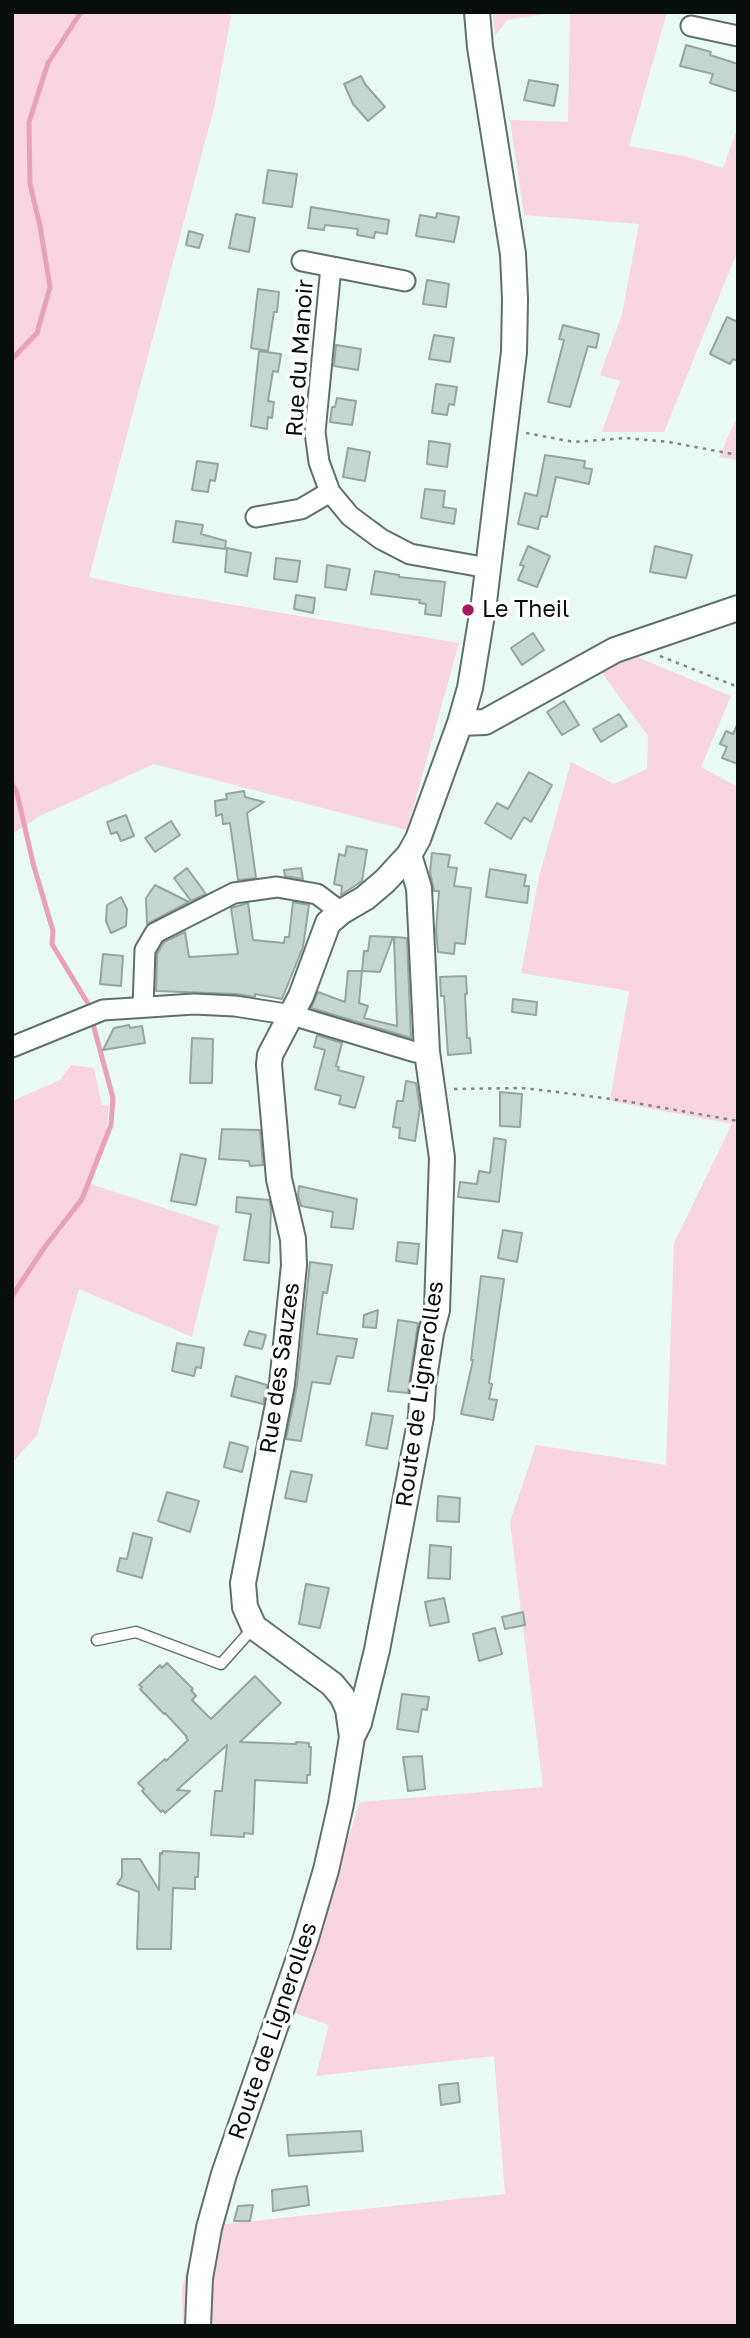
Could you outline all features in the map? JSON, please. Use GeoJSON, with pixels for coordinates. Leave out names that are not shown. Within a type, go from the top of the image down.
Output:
{"type":"FeatureCollection","features":[{"type":"Feature","properties":{"kind":"street"},"geometry":{"type":"LineString","coordinates":[[143,1007],[145,950],[155,933],[234,893],[277,887],[317,894],[341,912],[365,898],[408,855],[418,839],[460,723],[470,688],[488,568],[514,352],[513,254],[480,47],[477,12]]}},
{"type":"Feature","properties":{"kind":"street"},"geometry":{"type":"LineString","coordinates":[[691,26],[738,36]]}},
{"type":"Feature","properties":{"kind":"street","name":"Rue du Manoir"},"geometry":{"type":"LineString","coordinates":[[302,261],[405,281]]}},
{"type":"Feature","properties":{"kind":"street","name":"Rue du Manoir"},"geometry":{"type":"LineString","coordinates":[[331,267],[315,432],[319,462],[330,492],[350,516],[381,540],[410,554],[488,568]]}},
{"type":"Feature","properties":{"kind":"street"},"geometry":{"type":"LineString","coordinates":[[256,517],[301,509],[330,492]]}},
{"type":"Feature","properties":{"kind":"street"},"geometry":{"type":"LineString","coordinates":[[460,723],[485,722],[615,650],[738,608]]}},
{"type":"Feature","properties":{"kind":"street","name":"Route de Lignerolles"},"geometry":{"type":"LineString","coordinates":[[198,2326],[200,2278],[209,2228],[224,2174],[323,1882],[341,1804],[352,1737],[359,1723],[377,1650],[416,1444],[431,1333],[437,1310],[442,1158],[427,1052],[419,888],[408,855]]}},
{"type":"Feature","properties":{"kind":"street","name":"Rue des Sauzes"},"geometry":{"type":"LineString","coordinates":[[254,1627],[245,1607],[243,1583],[282,1384],[294,1265],[293,1239],[279,1179],[270,1055],[292,1015],[328,923],[341,912]]}},
{"type":"Feature","properties":{"kind":"street"},"geometry":{"type":"LineString","coordinates":[[12,1047],[103,1010],[194,1004],[235,1006],[292,1015],[415,1052],[427,1052]]}},
{"type":"Feature","properties":{"kind":"street"},"geometry":{"type":"LineString","coordinates":[[254,1627],[332,1684],[348,1709],[352,1737]]}},
{"type":"Feature","properties":{"kind":"street"},"geometry":{"type":"LineString","coordinates":[[332,1684],[349,1687],[368,1681]]}},
{"type":"Feature","properties":{"kind":"lane"},"geometry":{"type":"LineString","coordinates":[[97,1640],[136,1632],[221,1664],[254,1627]]}},
{"type":"Feature","properties":{"kind":"path"},"geometry":{"type":"LineString","coordinates":[[505,429],[574,442],[626,438],[669,442],[738,455]]}},
{"type":"Feature","properties":{"kind":"path"},"geometry":{"type":"LineString","coordinates":[[641,641],[652,653],[738,687]]}},
{"type":"Feature","properties":{"kind":"path"},"geometry":{"type":"LineString","coordinates":[[433,1090],[522,1088],[619,1100],[738,1121]]}},
{"type":"Feature","properties":{"kind":"shaded area"},"geometry":{"type":"Polygon","coordinates":[[[12,12],[232,12],[214,108],[89,577],[158,592],[459,643],[407,830],[154,764],[40,816],[12,834],[12,12]]]}},
{"type":"Feature","properties":{"kind":"shaded area"},"geometry":{"type":"Polygon","coordinates":[[[493,12],[557,12],[507,20],[495,36],[493,12]]]}},
{"type":"Feature","properties":{"kind":"shaded area"},"geometry":{"type":"Polygon","coordinates":[[[570,12],[667,12],[629,146],[684,156],[723,168],[738,127],[738,250],[664,432],[602,432],[620,381],[600,375],[622,314],[639,224],[524,215],[510,120],[568,122],[570,12]]]}},
{"type":"Feature","properties":{"kind":"shaded area"},"geometry":{"type":"Polygon","coordinates":[[[738,415],[738,460],[719,457],[738,415]]]}},
{"type":"Feature","properties":{"kind":"shaded area"},"geometry":{"type":"Polygon","coordinates":[[[630,654],[731,696],[701,767],[738,787],[738,2326],[183,2326],[182,2289],[197,2227],[505,2194],[494,2056],[316,2076],[329,2025],[292,2012],[360,1802],[543,1787],[510,1522],[536,1445],[666,1465],[674,1243],[732,1124],[610,1101],[629,991],[521,973],[539,877],[571,762],[614,784],[647,769],[648,736],[599,669],[630,654]]]}},
{"type":"Feature","properties":{"kind":"shaded area"},"geometry":{"type":"Polygon","coordinates":[[[71,1065],[94,1068],[102,1105],[109,1105],[104,1150],[87,1183],[219,1226],[192,1337],[79,1289],[37,1435],[12,1463],[12,1101],[60,1080],[71,1065]]]}},
{"type":"Feature","properties":{"kind":"building"},"geometry":{"type":"Polygon","coordinates":[[[686,45],[738,64],[738,92],[710,83],[713,74],[680,66],[686,45]]]}},
{"type":"Feature","properties":{"kind":"building"},"geometry":{"type":"Polygon","coordinates":[[[361,76],[385,107],[368,121],[353,104],[344,84],[361,76]]]}},
{"type":"Feature","properties":{"kind":"building"},"geometry":{"type":"Polygon","coordinates":[[[529,80],[558,85],[554,106],[524,100],[529,80]]]}},
{"type":"Feature","properties":{"kind":"building"},"geometry":{"type":"Polygon","coordinates":[[[268,170],[297,174],[292,207],[263,203],[268,170]]]}},
{"type":"Feature","properties":{"kind":"building"},"geometry":{"type":"Polygon","coordinates":[[[311,207],[389,220],[387,234],[375,232],[374,238],[357,235],[358,229],[325,225],[324,230],[308,228],[311,207]]]}},
{"type":"Feature","properties":{"kind":"building"},"geometry":{"type":"Polygon","coordinates":[[[437,213],[459,217],[454,242],[416,236],[420,215],[436,218],[437,213]]]}},
{"type":"Feature","properties":{"kind":"building"},"geometry":{"type":"Polygon","coordinates":[[[236,214],[255,218],[249,252],[229,248],[236,214]]]}},
{"type":"Feature","properties":{"kind":"building"},"geometry":{"type":"Polygon","coordinates":[[[189,231],[203,235],[199,248],[186,245],[189,231]]]}},
{"type":"Feature","properties":{"kind":"building"},"geometry":{"type":"Polygon","coordinates":[[[427,280],[449,284],[446,307],[423,304],[427,280]]]}},
{"type":"Feature","properties":{"kind":"building"},"geometry":{"type":"Polygon","coordinates":[[[258,289],[279,292],[268,351],[251,348],[258,289]]]}},
{"type":"Feature","properties":{"kind":"building"},"geometry":{"type":"Polygon","coordinates":[[[727,317],[738,322],[738,361],[733,359],[730,364],[710,354],[727,317]]]}},
{"type":"Feature","properties":{"kind":"building"},"geometry":{"type":"Polygon","coordinates":[[[563,325],[599,334],[596,348],[588,346],[570,407],[548,402],[564,340],[559,339],[563,325]]]}},
{"type":"Feature","properties":{"kind":"building"},"geometry":{"type":"Polygon","coordinates":[[[434,335],[454,338],[450,362],[429,359],[434,335]]]}},
{"type":"Feature","properties":{"kind":"building"},"geometry":{"type":"Polygon","coordinates":[[[336,345],[361,349],[358,370],[334,366],[336,345]]]}},
{"type":"Feature","properties":{"kind":"building"},"geometry":{"type":"Polygon","coordinates":[[[259,351],[281,354],[278,372],[273,371],[268,401],[274,402],[267,429],[251,426],[259,351]]]}},
{"type":"Feature","properties":{"kind":"building"},"geometry":{"type":"Polygon","coordinates":[[[436,384],[457,387],[454,405],[449,404],[447,415],[432,413],[436,384]]]}},
{"type":"Feature","properties":{"kind":"building"},"geometry":{"type":"Polygon","coordinates":[[[337,398],[356,401],[352,425],[330,422],[332,407],[335,407],[337,398]]]}},
{"type":"Feature","properties":{"kind":"building"},"geometry":{"type":"Polygon","coordinates":[[[429,441],[450,444],[447,467],[427,464],[429,441]]]}},
{"type":"Feature","properties":{"kind":"building"},"geometry":{"type":"Polygon","coordinates":[[[348,448],[370,452],[365,481],[343,477],[348,448]]]}},
{"type":"Feature","properties":{"kind":"building"},"geometry":{"type":"Polygon","coordinates":[[[545,455],[585,461],[584,468],[592,469],[589,484],[556,477],[547,517],[541,516],[538,529],[518,524],[525,493],[537,496],[545,455]]]}},
{"type":"Feature","properties":{"kind":"building"},"geometry":{"type":"Polygon","coordinates":[[[197,461],[218,464],[215,481],[210,480],[208,492],[192,490],[197,461]]]}},
{"type":"Feature","properties":{"kind":"building"},"geometry":{"type":"Polygon","coordinates":[[[425,489],[445,491],[443,507],[456,509],[454,524],[421,518],[425,489]]]}},
{"type":"Feature","properties":{"kind":"building"},"geometry":{"type":"Polygon","coordinates":[[[176,521],[203,525],[201,534],[226,541],[225,549],[173,542],[176,521]]]}},
{"type":"Feature","properties":{"kind":"building"},"geometry":{"type":"Polygon","coordinates":[[[528,546],[550,556],[537,587],[518,580],[524,566],[520,565],[528,546]]]}},
{"type":"Feature","properties":{"kind":"building"},"geometry":{"type":"Polygon","coordinates":[[[655,546],[692,555],[686,578],[650,572],[655,546]]]}},
{"type":"Feature","properties":{"kind":"building"},"geometry":{"type":"Polygon","coordinates":[[[227,548],[251,553],[247,576],[225,572],[227,548]]]}},
{"type":"Feature","properties":{"kind":"building"},"geometry":{"type":"Polygon","coordinates":[[[276,558],[300,561],[297,582],[274,579],[276,558]]]}},
{"type":"Feature","properties":{"kind":"building"},"geometry":{"type":"Polygon","coordinates":[[[327,565],[350,569],[346,590],[325,587],[327,565]]]}},
{"type":"Feature","properties":{"kind":"building"},"geometry":{"type":"Polygon","coordinates":[[[375,571],[399,577],[445,582],[441,616],[425,614],[426,604],[419,603],[420,600],[371,594],[375,571]]]}},
{"type":"Feature","properties":{"kind":"building"},"geometry":{"type":"Polygon","coordinates":[[[296,595],[315,598],[313,613],[294,609],[296,595]]]}},
{"type":"Feature","properties":{"kind":"building"},"geometry":{"type":"Polygon","coordinates":[[[533,633],[544,650],[522,665],[511,648],[533,633]]]}},
{"type":"Feature","properties":{"kind":"building"},"geometry":{"type":"Polygon","coordinates":[[[564,701],[579,725],[562,735],[547,712],[564,701]]]}},
{"type":"Feature","properties":{"kind":"building"},"geometry":{"type":"Polygon","coordinates":[[[619,714],[627,726],[601,742],[593,729],[619,714]]]}},
{"type":"Feature","properties":{"kind":"building"},"geometry":{"type":"Polygon","coordinates":[[[738,723],[738,764],[722,758],[727,747],[720,744],[726,731],[733,734],[738,723]]]}},
{"type":"Feature","properties":{"kind":"building"},"geometry":{"type":"Polygon","coordinates":[[[529,772],[552,785],[531,822],[524,817],[511,839],[485,823],[497,803],[508,809],[529,772]]]}},
{"type":"Feature","properties":{"kind":"building"},"geometry":{"type":"Polygon","coordinates":[[[244,791],[245,797],[264,802],[247,813],[256,878],[238,880],[230,823],[223,824],[222,814],[216,816],[215,801],[227,799],[226,794],[244,791]]]}},
{"type":"Feature","properties":{"kind":"building"},"geometry":{"type":"Polygon","coordinates":[[[126,815],[134,836],[121,841],[117,832],[111,834],[107,822],[126,815]]]}},
{"type":"Feature","properties":{"kind":"building"},"geometry":{"type":"Polygon","coordinates":[[[171,821],[180,835],[155,852],[145,838],[171,821]]]}},
{"type":"Feature","properties":{"kind":"building"},"geometry":{"type":"Polygon","coordinates":[[[347,846],[367,850],[362,881],[341,895],[342,886],[334,884],[339,854],[345,856],[347,846]]]}},
{"type":"Feature","properties":{"kind":"building"},"geometry":{"type":"Polygon","coordinates":[[[432,853],[450,855],[448,867],[457,868],[454,886],[471,888],[465,944],[455,943],[454,954],[438,952],[436,931],[439,891],[434,891],[430,872],[432,853]]]}},
{"type":"Feature","properties":{"kind":"building"},"geometry":{"type":"Polygon","coordinates":[[[187,868],[206,894],[191,901],[174,878],[187,868]]]}},
{"type":"Feature","properties":{"kind":"building"},"geometry":{"type":"Polygon","coordinates":[[[301,868],[303,879],[285,876],[284,870],[301,868]]]}},
{"type":"Feature","properties":{"kind":"building"},"geometry":{"type":"Polygon","coordinates":[[[490,869],[526,875],[524,886],[529,886],[527,903],[486,897],[490,869]]]}},
{"type":"Feature","properties":{"kind":"building"},"geometry":{"type":"Polygon","coordinates":[[[155,885],[189,902],[147,924],[146,898],[155,885]]]}},
{"type":"Feature","properties":{"kind":"building"},"geometry":{"type":"Polygon","coordinates":[[[121,897],[127,909],[126,926],[111,933],[106,921],[107,905],[121,897]]]}},
{"type":"Feature","properties":{"kind":"building"},"geometry":{"type":"Polygon","coordinates":[[[293,902],[309,905],[303,947],[282,999],[255,994],[255,997],[156,991],[157,954],[164,942],[185,932],[189,957],[238,954],[231,908],[248,903],[253,940],[284,943],[285,937],[289,937],[293,902]]]}},
{"type":"Feature","properties":{"kind":"building"},"geometry":{"type":"Polygon","coordinates":[[[370,936],[393,937],[380,972],[362,971],[364,951],[368,951],[370,936]]]}},
{"type":"Feature","properties":{"kind":"building"},"geometry":{"type":"Polygon","coordinates":[[[394,937],[407,938],[411,1038],[311,1008],[318,992],[345,1002],[348,971],[362,971],[359,1003],[368,1006],[364,1018],[397,1026],[394,937]]]}},
{"type":"Feature","properties":{"kind":"building"},"geometry":{"type":"Polygon","coordinates":[[[103,954],[123,956],[121,986],[100,984],[103,954]]]}},
{"type":"Feature","properties":{"kind":"building"},"geometry":{"type":"Polygon","coordinates":[[[466,976],[467,1038],[470,1038],[471,1053],[448,1055],[440,977],[466,976]]]}},
{"type":"Feature","properties":{"kind":"building"},"geometry":{"type":"Polygon","coordinates":[[[513,999],[537,1002],[536,1015],[512,1012],[513,999]]]}},
{"type":"Feature","properties":{"kind":"building"},"geometry":{"type":"Polygon","coordinates":[[[129,1025],[130,1028],[142,1026],[145,1043],[103,1050],[114,1028],[129,1025]]]}},
{"type":"Feature","properties":{"kind":"building"},"geometry":{"type":"Polygon","coordinates":[[[317,1035],[342,1043],[336,1066],[339,1067],[338,1070],[364,1077],[355,1108],[339,1104],[341,1096],[315,1089],[325,1050],[314,1047],[317,1035]]]}},
{"type":"Feature","properties":{"kind":"building"},"geometry":{"type":"Polygon","coordinates":[[[192,1038],[213,1039],[212,1083],[190,1083],[192,1038]]]}},
{"type":"Feature","properties":{"kind":"building"},"geometry":{"type":"Polygon","coordinates":[[[406,1081],[416,1083],[420,1108],[415,1141],[399,1138],[400,1128],[393,1127],[397,1101],[403,1101],[406,1081]]]}},
{"type":"Feature","properties":{"kind":"building"},"geometry":{"type":"Polygon","coordinates":[[[500,1092],[522,1094],[520,1127],[500,1126],[500,1092]]]}},
{"type":"Feature","properties":{"kind":"building"},"geometry":{"type":"Polygon","coordinates":[[[222,1129],[260,1130],[263,1165],[250,1166],[249,1161],[219,1159],[222,1129]]]}},
{"type":"Feature","properties":{"kind":"building"},"geometry":{"type":"Polygon","coordinates":[[[494,1138],[506,1140],[499,1202],[458,1197],[460,1182],[477,1184],[479,1171],[490,1173],[494,1138]]]}},
{"type":"Feature","properties":{"kind":"building"},"geometry":{"type":"Polygon","coordinates":[[[181,1154],[206,1159],[196,1205],[171,1201],[181,1154]]]}},
{"type":"Feature","properties":{"kind":"building"},"geometry":{"type":"Polygon","coordinates":[[[299,1186],[357,1199],[353,1229],[331,1227],[333,1212],[301,1206],[299,1186]]]}},
{"type":"Feature","properties":{"kind":"building"},"geometry":{"type":"Polygon","coordinates":[[[237,1197],[269,1200],[269,1263],[244,1260],[251,1214],[236,1212],[237,1197]]]}},
{"type":"Feature","properties":{"kind":"building"},"geometry":{"type":"Polygon","coordinates":[[[503,1230],[522,1233],[517,1262],[498,1258],[503,1230]]]}},
{"type":"Feature","properties":{"kind":"building"},"geometry":{"type":"Polygon","coordinates":[[[398,1242],[419,1244],[417,1264],[396,1261],[398,1242]]]}},
{"type":"Feature","properties":{"kind":"building"},"geometry":{"type":"Polygon","coordinates":[[[310,1262],[332,1265],[327,1293],[323,1292],[317,1334],[357,1339],[353,1358],[337,1356],[330,1384],[312,1382],[301,1441],[286,1439],[297,1385],[310,1262]]]}},
{"type":"Feature","properties":{"kind":"building"},"geometry":{"type":"Polygon","coordinates":[[[481,1276],[504,1279],[489,1383],[492,1384],[489,1399],[497,1400],[493,1420],[461,1414],[473,1360],[481,1276]]]}},
{"type":"Feature","properties":{"kind":"building"},"geometry":{"type":"Polygon","coordinates":[[[378,1310],[376,1328],[363,1327],[364,1315],[378,1310]]]}},
{"type":"Feature","properties":{"kind":"building"},"geometry":{"type":"Polygon","coordinates":[[[398,1320],[418,1323],[408,1393],[388,1391],[398,1320]]]}},
{"type":"Feature","properties":{"kind":"building"},"geometry":{"type":"Polygon","coordinates":[[[249,1331],[266,1335],[262,1349],[244,1345],[249,1331]]]}},
{"type":"Feature","properties":{"kind":"building"},"geometry":{"type":"Polygon","coordinates":[[[177,1343],[204,1348],[201,1368],[196,1367],[194,1376],[172,1371],[177,1343]]]}},
{"type":"Feature","properties":{"kind":"building"},"geometry":{"type":"Polygon","coordinates":[[[236,1376],[267,1385],[263,1404],[231,1396],[236,1376]]]}},
{"type":"Feature","properties":{"kind":"building"},"geometry":{"type":"Polygon","coordinates":[[[372,1413],[393,1416],[387,1449],[366,1445],[372,1413]]]}},
{"type":"Feature","properties":{"kind":"building"},"geometry":{"type":"Polygon","coordinates":[[[230,1442],[248,1447],[242,1472],[224,1467],[230,1442]]]}},
{"type":"Feature","properties":{"kind":"building"},"geometry":{"type":"Polygon","coordinates":[[[291,1471],[312,1475],[306,1502],[285,1498],[291,1471]]]}},
{"type":"Feature","properties":{"kind":"building"},"geometry":{"type":"Polygon","coordinates":[[[167,1492],[199,1501],[190,1532],[158,1521],[167,1492]]]}},
{"type":"Feature","properties":{"kind":"building"},"geometry":{"type":"Polygon","coordinates":[[[438,1496],[460,1498],[459,1522],[437,1521],[438,1496]]]}},
{"type":"Feature","properties":{"kind":"building"},"geometry":{"type":"Polygon","coordinates":[[[133,1533],[152,1538],[142,1578],[117,1571],[120,1558],[127,1559],[133,1533]]]}},
{"type":"Feature","properties":{"kind":"building"},"geometry":{"type":"Polygon","coordinates":[[[430,1545],[451,1547],[450,1579],[428,1578],[430,1545]]]}},
{"type":"Feature","properties":{"kind":"building"},"geometry":{"type":"Polygon","coordinates":[[[306,1584],[329,1588],[320,1628],[299,1624],[306,1584]]]}},
{"type":"Feature","properties":{"kind":"building"},"geometry":{"type":"Polygon","coordinates":[[[444,1598],[449,1622],[430,1626],[425,1602],[444,1598]]]}},
{"type":"Feature","properties":{"kind":"building"},"geometry":{"type":"Polygon","coordinates":[[[523,1612],[525,1625],[505,1629],[502,1617],[523,1612]]]}},
{"type":"Feature","properties":{"kind":"building"},"geometry":{"type":"Polygon","coordinates":[[[495,1628],[502,1654],[479,1661],[473,1634],[495,1628]]]}},
{"type":"Feature","properties":{"kind":"building"},"geometry":{"type":"Polygon","coordinates":[[[167,1663],[193,1689],[191,1690],[196,1696],[192,1700],[211,1719],[255,1676],[281,1703],[240,1742],[309,1743],[310,1775],[307,1775],[307,1783],[255,1780],[253,1834],[244,1833],[244,1837],[211,1835],[215,1791],[222,1791],[227,1745],[177,1790],[190,1791],[165,1813],[142,1791],[144,1789],[138,1783],[188,1740],[140,1689],[142,1687],[139,1685],[160,1665],[162,1668],[167,1663]]]}},
{"type":"Feature","properties":{"kind":"building"},"geometry":{"type":"Polygon","coordinates":[[[402,1694],[429,1697],[427,1710],[422,1709],[418,1732],[397,1729],[402,1694]]]}},
{"type":"Feature","properties":{"kind":"building"},"geometry":{"type":"Polygon","coordinates":[[[422,1756],[425,1789],[408,1791],[403,1757],[422,1756]]]}},
{"type":"Feature","properties":{"kind":"building"},"geometry":{"type":"Polygon","coordinates":[[[160,1853],[199,1853],[195,1889],[173,1888],[171,1949],[137,1949],[139,1892],[117,1884],[122,1877],[122,1859],[140,1859],[159,1890],[160,1853]]]}},
{"type":"Feature","properties":{"kind":"building"},"geometry":{"type":"Polygon","coordinates":[[[458,2083],[460,2102],[441,2105],[439,2085],[458,2083]]]}},
{"type":"Feature","properties":{"kind":"building"},"geometry":{"type":"Polygon","coordinates":[[[361,2131],[363,2151],[289,2156],[287,2135],[361,2131]]]}},
{"type":"Feature","properties":{"kind":"building"},"geometry":{"type":"Polygon","coordinates":[[[307,2186],[309,2205],[273,2211],[272,2190],[307,2186]]]}},
{"type":"Feature","properties":{"kind":"building"},"geometry":{"type":"Polygon","coordinates":[[[253,2205],[250,2221],[234,2221],[238,2206],[253,2205]]]}},
{"type":"Feature","properties":{"kind":"waterway"},"geometry":{"type":"LineString","coordinates":[[12,359],[37,333],[50,287],[30,184],[29,122],[48,63],[81,12]]}},
{"type":"Feature","properties":{"kind":"waterway"},"geometry":{"type":"LineString","coordinates":[[12,784],[17,793],[33,863],[53,931],[52,944],[87,1002]]}},
{"type":"Feature","properties":{"kind":"waterway"},"geometry":{"type":"LineString","coordinates":[[12,1296],[44,1248],[82,1199],[111,1125],[113,1098],[93,1024]]}},
{"type":"Feature","properties":{"kind":"place","name":"Le Theil"},"geometry":{"type":"Point","coordinates":[468,610]}}]}
